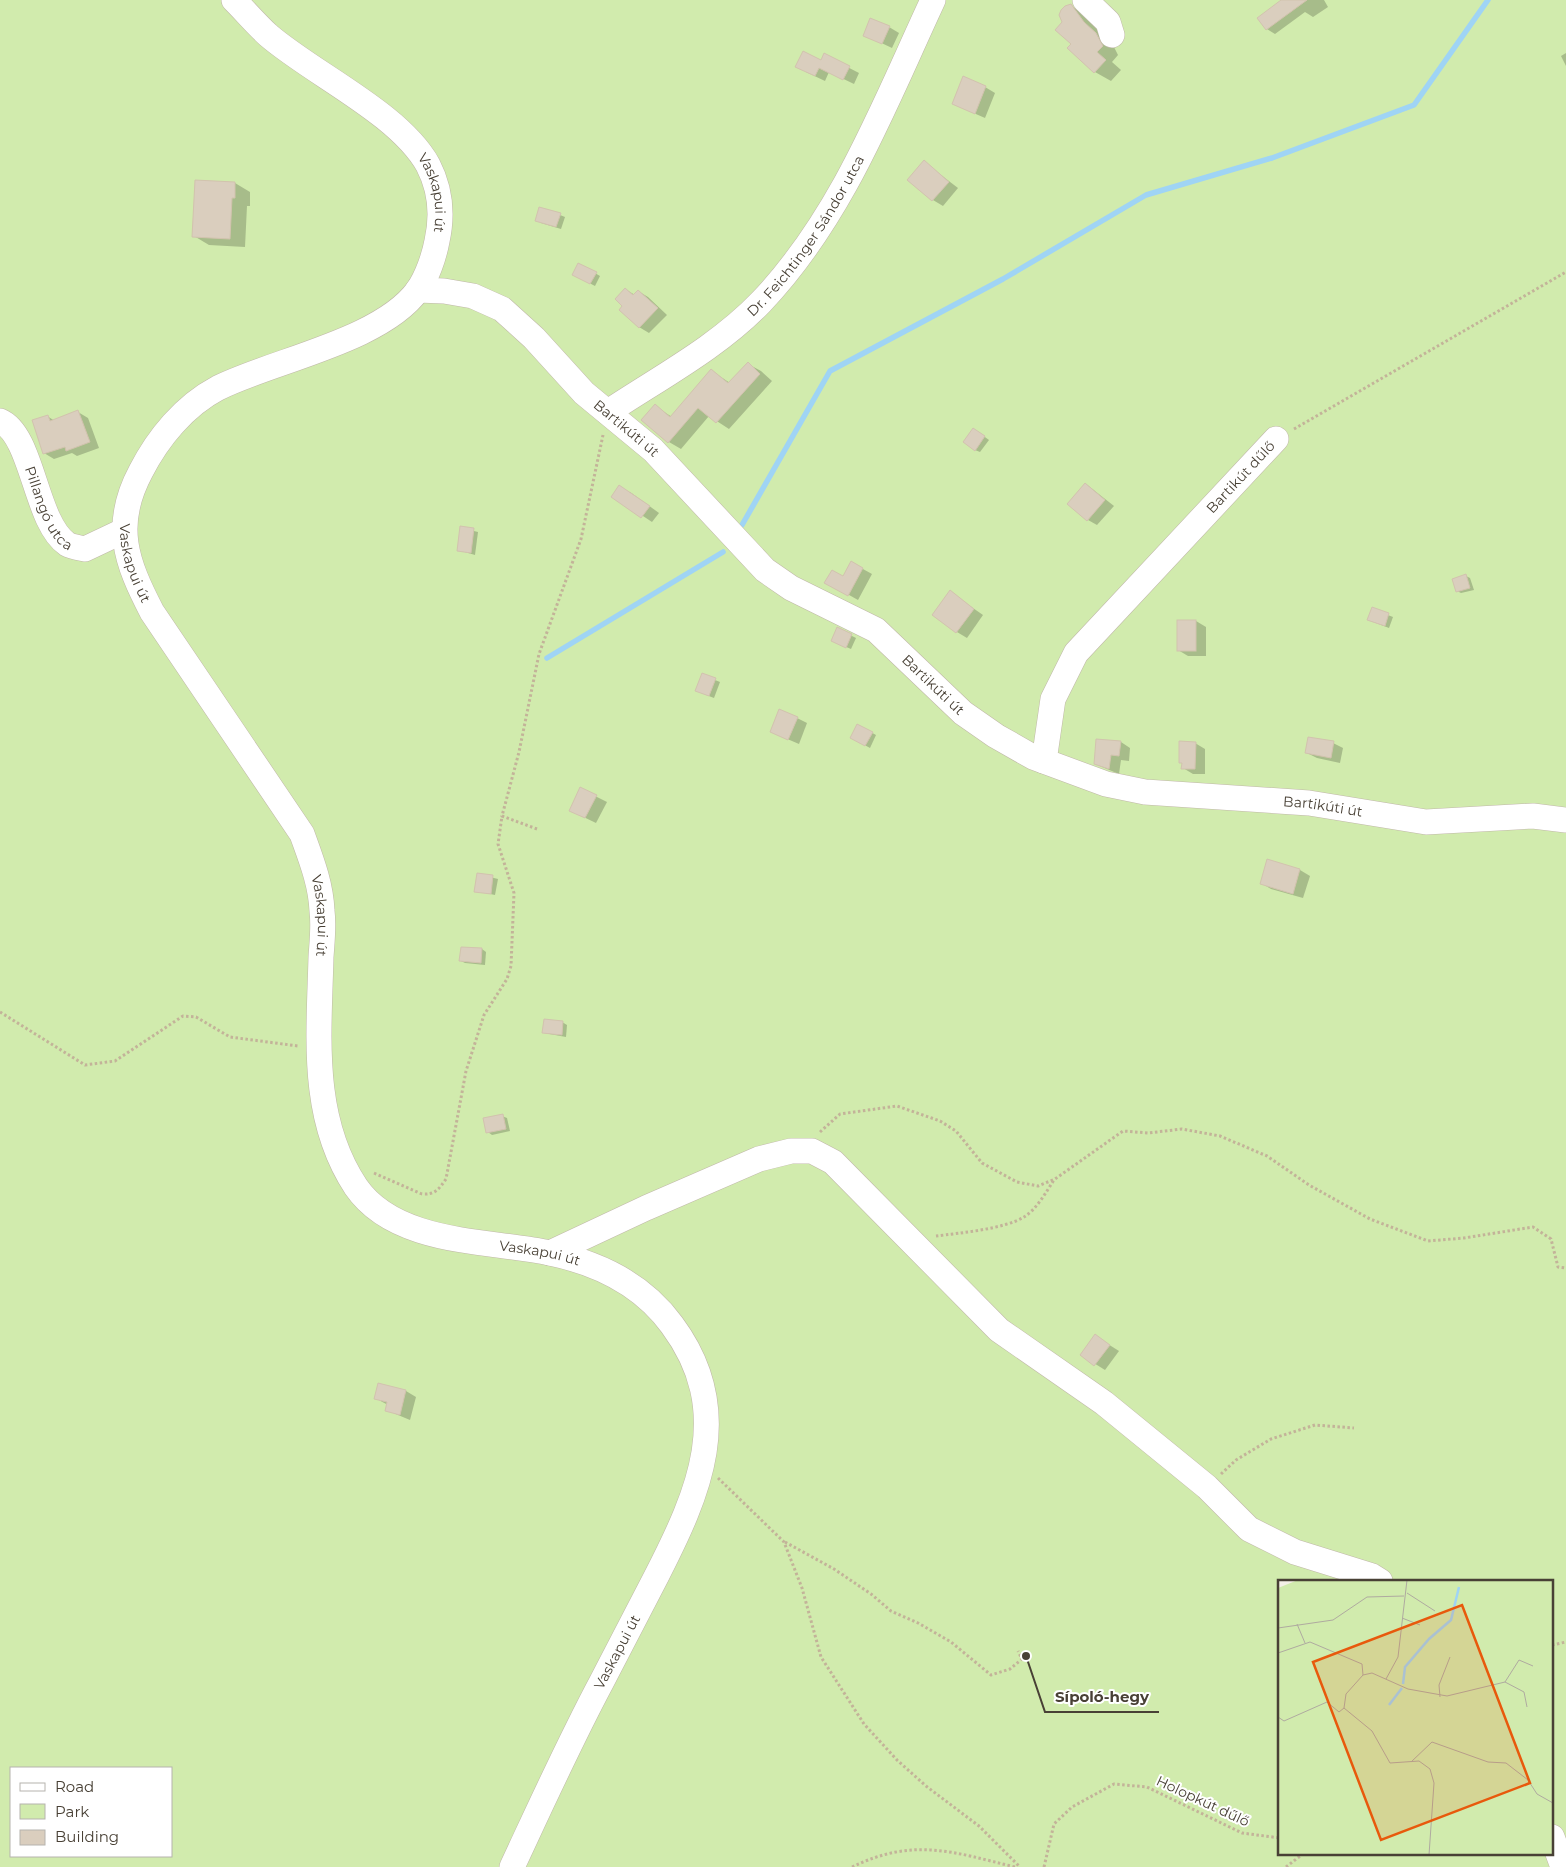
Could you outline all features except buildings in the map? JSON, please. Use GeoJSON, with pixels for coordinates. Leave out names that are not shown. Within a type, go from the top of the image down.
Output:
{"type":"FeatureCollection","features":[{"type":"Feature","properties":{"kind":"street","name":"Vaskapui út"},"geometry":{"type":"LineString","coordinates":[[234,0],[268,35],[386,120],[408,141],[427,164],[440,193],[442,221],[434,255],[418,290],[397,311],[373,327],[218,388],[194,404],[170,427],[150,453],[134,484],[126,508],[123,531],[130,565],[152,612],[302,834],[315,871],[322,910],[319,1048],[321,1088],[329,1135],[346,1171],[359,1191],[384,1213],[411,1228],[435,1236],[550,1253],[584,1262],[624,1279],[662,1310],[685,1341],[690,1349],[701,1386],[706,1425],[704,1463],[682,1527],[581,1720],[512,1867]]}},
{"type":"Feature","properties":{"kind":"street","name":"Dr. Feichtinger Sándor utca"},"geometry":{"type":"LineString","coordinates":[[608,412],[718,340],[761,302],[803,253],[844,189],[933,0]]}},
{"type":"Feature","properties":{"kind":"street"},"geometry":{"type":"LineString","coordinates":[[1085,0],[1108,22],[1112,35]]}},
{"type":"Feature","properties":{"kind":"street","name":"Bartikúti út"},"geometry":{"type":"LineString","coordinates":[[418,290],[444,291],[473,296],[502,309],[534,338],[584,393],[653,450],[745,550],[776,578],[876,630],[963,713],[996,736],[1044,761],[1106,784],[1145,792],[1309,803],[1426,822],[1533,816],[1566,820]]}},
{"type":"Feature","properties":{"kind":"street","name":"Pillangó utca"},"geometry":{"type":"LineString","coordinates":[[0,421],[16,437],[54,530],[68,544],[85,549],[123,531]]}},
{"type":"Feature","properties":{"kind":"street","name":"Bartikút dűlő"},"geometry":{"type":"LineString","coordinates":[[1044,761],[1053,699],[1076,653],[1276,439]]}},
{"type":"Feature","properties":{"kind":"street"},"geometry":{"type":"LineString","coordinates":[[550,1253],[646,1208],[759,1159],[790,1151],[812,1151],[833,1162],[999,1330],[1104,1403],[1207,1487],[1250,1529],[1295,1552],[1372,1576],[1378,1580]]}},
{"type":"Feature","properties":{"kind":"street"},"geometry":{"type":"LineString","coordinates":[[1554,1842],[1563,1867]]}},
{"type":"Feature","properties":{"kind":"path","name":"Bartikút dűlő"},"geometry":{"type":"LineString","coordinates":[[1276,439],[1566,272]]}},
{"type":"Feature","properties":{"kind":"path"},"geometry":{"type":"LineString","coordinates":[[346,1171],[371,1172],[422,1194],[430,1194],[439,1189],[446,1179],[466,1071],[484,1014],[507,979],[511,966],[514,893],[498,844],[502,816],[519,752],[539,654],[581,538],[608,412]]}},
{"type":"Feature","properties":{"kind":"path"},"geometry":{"type":"LineString","coordinates":[[502,816],[537,829]]}},
{"type":"Feature","properties":{"kind":"path"},"geometry":{"type":"LineString","coordinates":[[0,1012],[85,1065],[115,1061],[183,1016],[196,1017],[230,1037],[319,1048]]}},
{"type":"Feature","properties":{"kind":"path"},"geometry":{"type":"LineString","coordinates":[[812,1151],[816,1138],[824,1127],[840,1114],[897,1106],[940,1121],[956,1130],[982,1163],[1017,1182],[1038,1186],[1055,1179],[1123,1131],[1148,1133],[1182,1128],[1220,1136],[1267,1156],[1309,1185],[1370,1219],[1428,1241],[1464,1238],[1533,1227],[1551,1239],[1558,1267],[1566,1268]]}},
{"type":"Feature","properties":{"kind":"path"},"geometry":{"type":"LineString","coordinates":[[914,1242],[933,1236],[977,1232],[1024,1217],[1036,1206],[1055,1179]]}},
{"type":"Feature","properties":{"kind":"path"},"geometry":{"type":"LineString","coordinates":[[1207,1487],[1236,1460],[1271,1438],[1314,1425],[1354,1428]]}},
{"type":"Feature","properties":{"kind":"path"},"geometry":{"type":"LineString","coordinates":[[704,1463],[784,1542],[834,1569],[871,1594],[891,1611],[918,1623],[951,1642],[991,1676],[1010,1669],[1022,1658],[1018,1651]]}},
{"type":"Feature","properties":{"kind":"path"},"geometry":{"type":"LineString","coordinates":[[784,1542],[802,1588],[821,1657],[864,1724],[897,1760],[926,1786],[979,1826],[1020,1867]]}},
{"type":"Feature","properties":{"kind":"path","name":"Holopkút dűlő"},"geometry":{"type":"LineString","coordinates":[[1044,1867],[1054,1824],[1072,1807],[1114,1784],[1147,1787],[1242,1833],[1278,1838]]}},
{"type":"Feature","properties":{"kind":"path"},"geometry":{"type":"LineString","coordinates":[[852,1867],[905,1849],[949,1850],[1015,1867]]}},
{"type":"Feature","properties":{"kind":"path"},"geometry":{"type":"LineString","coordinates":[[1286,1867],[1303,1854]]}},
{"type":"Feature","properties":{"kind":"green space"},"geometry":{"type":"Polygon","coordinates":[[[0,0],[1566,0],[1566,1867],[0,1867],[0,0]]]}},
{"type":"Feature","properties":{"kind":"waterway"},"geometry":{"type":"LineString","coordinates":[[742,525],[830,371],[1003,279],[1146,195],[1272,158],[1414,105],[1488,0]]}},
{"type":"Feature","properties":{"kind":"waterway"},"geometry":{"type":"LineString","coordinates":[[547,658],[723,552]]}},
{"type":"Feature","properties":{"kind":"place","name":"Sípoló-hegy"},"geometry":{"type":"Point","coordinates":[1026,1656]}}]}
